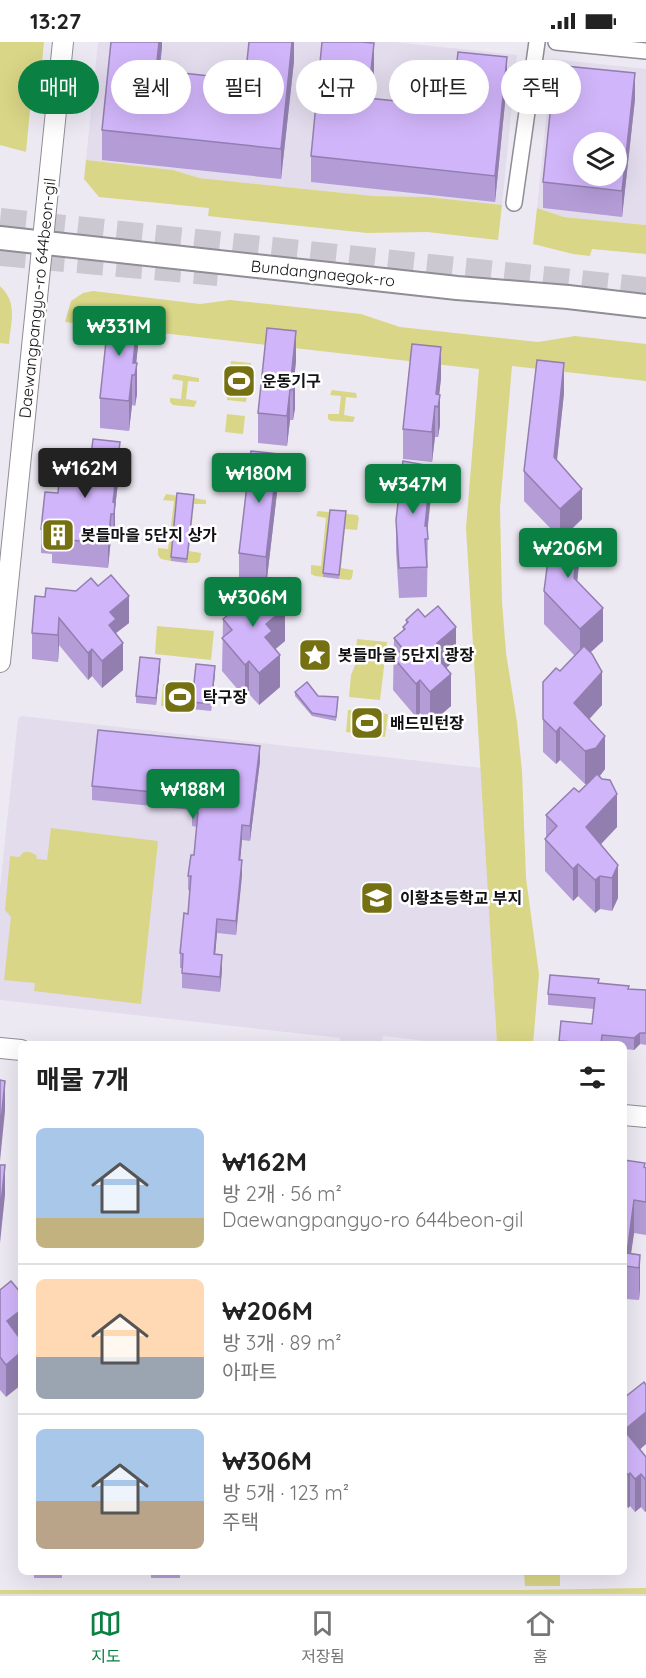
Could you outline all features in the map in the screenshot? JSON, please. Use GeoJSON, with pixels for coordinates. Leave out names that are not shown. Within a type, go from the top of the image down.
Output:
{"type":"FeatureCollection","features":[{"type":"Feature","properties":{"kind":"main road","name":"Bundangnaegok-ro"},"geometry":{"type":"LineString","coordinates":[[0,238],[457,288],[646,306]]}},
{"type":"Feature","properties":{"kind":"street","name":"Daewangpangyo-ro 644beon-gil"},"geometry":{"type":"LineString","coordinates":[[0,662],[63,42]]}},
{"type":"Feature","properties":{"kind":"street"},"geometry":{"type":"LineString","coordinates":[[514,203],[537,42]]}},
{"type":"Feature","properties":{"kind":"street"},"geometry":{"type":"LineString","coordinates":[[556,42],[646,51]]}},
{"type":"Feature","properties":{"kind":"street"},"geometry":{"type":"LineString","coordinates":[[0,1048],[18,1050]]}},
{"type":"Feature","properties":{"kind":"street"},"geometry":{"type":"LineString","coordinates":[[627,1115],[646,1117]]}},
{"type":"Feature","properties":{"kind":"shaded area"},"geometry":{"type":"Polygon","coordinates":[[[0,42],[44,42],[42,60],[18,60],[18,114],[30,114],[26,152],[0,145],[0,42]]]}},
{"type":"Feature","properties":{"kind":"shaded area"},"geometry":{"type":"Polygon","coordinates":[[[98,42],[395,42],[517,55],[516,60],[501,60],[501,114],[511,114],[502,205],[428,197],[373,196],[199,178],[173,170],[86,160],[91,114],[99,114],[99,60],[96,60],[98,42]]]}},
{"type":"Feature","properties":{"kind":"shaded area"},"geometry":{"type":"Polygon","coordinates":[[[581,62],[646,69],[646,225],[564,217],[537,208],[546,114],[581,114],[581,62]]]}},
{"type":"Feature","properties":{"kind":"shaded area"},"geometry":{"type":"Polygon","coordinates":[[[86,160],[173,170],[199,178],[373,196],[428,197],[502,205],[498,240],[427,232],[367,233],[208,216],[209,208],[99,197],[84,179],[86,160]]]}},
{"type":"Feature","properties":{"kind":"shaded area"},"geometry":{"type":"Polygon","coordinates":[[[537,208],[564,217],[646,225],[646,254],[592,249],[590,256],[533,244],[537,208]]]}},
{"type":"Feature","properties":{"kind":"shaded area"},"geometry":{"type":"Polygon","coordinates":[[[0,286],[6,292],[11,306],[9,344],[0,343],[0,286]]]}},
{"type":"Feature","properties":{"kind":"shaded area"},"geometry":{"type":"Polygon","coordinates":[[[93,291],[200,304],[230,300],[361,314],[400,327],[538,342],[575,336],[646,344],[646,381],[512,366],[500,507],[502,602],[506,653],[522,771],[526,878],[539,974],[533,1041],[497,1041],[466,528],[479,369],[65,322],[71,301],[83,293],[93,291]]]}},
{"type":"Feature","properties":{"kind":"shaded area","name":"운동기구"},"geometry":{"type":"Polygon","coordinates":[[[231,361],[251,363],[246,402],[227,400],[231,361]]]}},
{"type":"Feature","properties":{"kind":"shaded area"},"geometry":{"type":"Polygon","coordinates":[[[175,374],[199,378],[199,382],[188,381],[186,399],[197,401],[194,407],[173,405],[170,402],[170,398],[181,399],[183,381],[172,379],[175,374]]]}},
{"type":"Feature","properties":{"kind":"shaded area"},"geometry":{"type":"Polygon","coordinates":[[[332,390],[356,393],[357,398],[346,397],[344,415],[355,417],[353,422],[328,419],[328,414],[339,414],[341,396],[330,395],[332,390]]]}},
{"type":"Feature","properties":{"kind":"shaded area","name":"운동기구"},"geometry":{"type":"Polygon","coordinates":[[[227,414],[245,416],[243,434],[225,432],[227,414]]]}},
{"type":"Feature","properties":{"kind":"shaded area"},"geometry":{"type":"Polygon","coordinates":[[[166,494],[206,500],[206,504],[194,504],[189,551],[201,553],[200,561],[197,563],[187,563],[194,499],[177,497],[171,561],[161,559],[158,555],[158,548],[168,549],[174,501],[163,500],[166,494]]]}},
{"type":"Feature","properties":{"kind":"shaded area"},"geometry":{"type":"Polygon","coordinates":[[[318,511],[357,515],[359,518],[357,530],[345,529],[341,568],[353,570],[350,580],[339,579],[346,515],[330,514],[323,577],[311,574],[311,565],[321,566],[326,518],[316,516],[318,511]]]}},
{"type":"Feature","properties":{"kind":"shaded area"},"geometry":{"type":"Polygon","coordinates":[[[157,626],[214,631],[211,660],[155,654],[157,626]]]}},
{"type":"Feature","properties":{"kind":"shaded area"},"geometry":{"type":"Polygon","coordinates":[[[357,639],[387,642],[380,700],[349,697],[351,675],[358,660],[357,639]]]}},
{"type":"Feature","properties":{"kind":"shaded area","name":"탁구장"},"geometry":{"type":"Polygon","coordinates":[[[163,684],[199,688],[197,710],[161,706],[163,684]]]}},
{"type":"Feature","properties":{"kind":"shaded area","name":"배드민턴장"},"geometry":{"type":"Polygon","coordinates":[[[348,710],[388,714],[385,737],[346,732],[348,710]]]}},
{"type":"Feature","properties":{"kind":"shaded area"},"geometry":{"type":"Polygon","coordinates":[[[21,716],[482,768],[497,1041],[426,1041],[383,1036],[382,1041],[340,1041],[340,1038],[0,1000],[0,888],[18,719],[21,716]]]}},
{"type":"Feature","properties":{"kind":"shaded area"},"geometry":{"type":"Polygon","coordinates":[[[51,828],[158,841],[141,1004],[34,991],[35,983],[4,980],[11,917],[5,910],[10,856],[19,857],[24,852],[30,852],[36,855],[37,859],[47,860],[51,828]]]}},
{"type":"Feature","properties":{"kind":"shaded area"},"geometry":{"type":"Polygon","coordinates":[[[524,1575],[560,1575],[560,1586],[525,1586],[524,1575]]]}},
{"type":"Feature","properties":{"kind":"shaded area"},"geometry":{"type":"Polygon","coordinates":[[[646,1588],[646,1594],[0,1594],[0,1590],[646,1588]]]}},
{"type":"Feature","properties":{"kind":"building"},"geometry":{"type":"Polygon","coordinates":[[[111,42],[159,42],[157,60],[111,60],[111,114],[191,114],[191,74],[203,75],[203,114],[284,114],[284,60],[247,60],[249,42],[292,42],[281,149],[102,130],[111,42]]]}},
{"type":"Feature","properties":{"kind":"building"},"geometry":{"type":"Polygon","coordinates":[[[322,42],[374,43],[372,60],[320,60],[322,42]]]}},
{"type":"Feature","properties":{"kind":"building"},"geometry":{"type":"Polygon","coordinates":[[[458,52],[507,57],[507,60],[501,60],[501,114],[495,176],[311,156],[315,114],[377,114],[377,99],[389,100],[389,114],[489,114],[489,60],[457,60],[458,52]]]}},
{"type":"Feature","properties":{"kind":"building"},"geometry":{"type":"Polygon","coordinates":[[[581,68],[635,73],[627,146],[627,132],[573,132],[573,185],[543,182],[550,114],[581,114],[581,68]]]}},
{"type":"Feature","properties":{"kind":"building"},"geometry":{"type":"Polygon","coordinates":[[[578,186],[623,186],[622,191],[578,186]]]}},
{"type":"Feature","properties":{"kind":"building"},"geometry":{"type":"Polygon","coordinates":[[[109,313],[138,316],[133,363],[137,363],[135,375],[132,375],[129,401],[100,398],[109,313]]]}},
{"type":"Feature","properties":{"kind":"building"},"geometry":{"type":"Polygon","coordinates":[[[267,328],[296,331],[291,378],[295,378],[293,390],[290,390],[287,416],[258,413],[267,328]]]}},
{"type":"Feature","properties":{"kind":"building"},"geometry":{"type":"Polygon","coordinates":[[[412,344],[441,347],[436,394],[440,395],[438,407],[435,406],[432,432],[403,429],[412,344]]]}},
{"type":"Feature","properties":{"kind":"building"},"geometry":{"type":"Polygon","coordinates":[[[537,360],[564,363],[554,457],[582,489],[560,509],[524,471],[537,360]]]}},
{"type":"Feature","properties":{"kind":"building"},"geometry":{"type":"Polygon","coordinates":[[[93,439],[120,442],[113,502],[115,503],[114,514],[111,514],[108,544],[52,538],[52,530],[41,529],[45,492],[58,493],[60,471],[89,473],[93,439]]]}},
{"type":"Feature","properties":{"kind":"building"},"geometry":{"type":"Polygon","coordinates":[[[251,451],[278,454],[266,557],[239,553],[251,451]]]}},
{"type":"Feature","properties":{"kind":"building"},"geometry":{"type":"Polygon","coordinates":[[[403,461],[431,466],[425,526],[427,526],[428,539],[425,539],[427,567],[399,568],[396,520],[403,461]]]}},
{"type":"Feature","properties":{"kind":"building"},"geometry":{"type":"Polygon","coordinates":[[[177,493],[194,495],[187,559],[171,557],[177,493]]]}},
{"type":"Feature","properties":{"kind":"building"},"geometry":{"type":"Polygon","coordinates":[[[330,510],[346,511],[339,575],[323,573],[330,510]]]}},
{"type":"Feature","properties":{"kind":"building"},"geometry":{"type":"Polygon","coordinates":[[[552,529],[579,531],[574,578],[603,608],[580,629],[544,591],[552,529]]]}},
{"type":"Feature","properties":{"kind":"building"},"geometry":{"type":"Polygon","coordinates":[[[111,575],[129,596],[110,612],[116,619],[109,625],[123,643],[102,661],[92,649],[88,653],[59,618],[58,635],[32,633],[35,596],[45,597],[46,588],[76,591],[91,578],[98,586],[111,575]]]}},
{"type":"Feature","properties":{"kind":"building"},"geometry":{"type":"Polygon","coordinates":[[[267,587],[285,608],[266,624],[272,631],[265,637],[280,655],[259,673],[249,661],[245,665],[222,638],[232,630],[223,619],[234,610],[232,608],[237,603],[235,601],[247,590],[254,598],[267,587]]]}},
{"type":"Feature","properties":{"kind":"building"},"geometry":{"type":"Polygon","coordinates":[[[438,606],[456,627],[437,643],[443,650],[436,656],[451,674],[430,692],[420,680],[416,684],[393,657],[403,649],[394,638],[405,629],[403,627],[408,622],[406,620],[418,609],[425,617],[438,606]]]}},
{"type":"Feature","properties":{"kind":"building"},"geometry":{"type":"Polygon","coordinates":[[[584,646],[592,654],[602,672],[574,703],[605,736],[596,748],[585,751],[560,727],[556,732],[543,719],[543,682],[556,668],[560,671],[584,646]]]}},
{"type":"Feature","properties":{"kind":"building"},"geometry":{"type":"Polygon","coordinates":[[[140,657],[160,659],[156,698],[136,696],[140,657]]]}},
{"type":"Feature","properties":{"kind":"building"},"geometry":{"type":"Polygon","coordinates":[[[196,664],[215,666],[211,704],[192,702],[196,664]]]}},
{"type":"Feature","properties":{"kind":"building"},"geometry":{"type":"Polygon","coordinates":[[[307,682],[318,696],[338,697],[336,717],[312,713],[295,692],[307,682]]]}},
{"type":"Feature","properties":{"kind":"building"},"geometry":{"type":"Polygon","coordinates":[[[98,730],[260,746],[250,826],[242,825],[239,860],[242,860],[236,921],[217,919],[214,954],[222,955],[220,977],[182,973],[183,954],[180,953],[184,913],[188,914],[191,876],[188,876],[191,855],[194,855],[198,812],[192,812],[194,796],[92,786],[98,730]]]}},
{"type":"Feature","properties":{"kind":"building"},"geometry":{"type":"Polygon","coordinates":[[[597,774],[602,779],[610,780],[617,794],[586,827],[618,865],[612,878],[600,876],[595,880],[578,864],[573,869],[545,839],[557,826],[546,815],[574,788],[579,792],[597,774]]]}},
{"type":"Feature","properties":{"kind":"building"},"geometry":{"type":"Polygon","coordinates":[[[550,975],[599,979],[598,983],[646,990],[646,1033],[640,1033],[634,1038],[602,1035],[601,1041],[559,1041],[561,1021],[592,1024],[595,998],[548,994],[550,975]]]}},
{"type":"Feature","properties":{"kind":"building"},"geometry":{"type":"Polygon","coordinates":[[[0,1080],[5,1081],[0,1131],[0,1080]]]}},
{"type":"Feature","properties":{"kind":"building"},"geometry":{"type":"Polygon","coordinates":[[[627,1160],[645,1163],[646,1168],[646,1202],[634,1200],[627,1253],[627,1160]]]}},
{"type":"Feature","properties":{"kind":"building"},"geometry":{"type":"Polygon","coordinates":[[[0,1165],[5,1165],[0,1213],[0,1165]]]}},
{"type":"Feature","properties":{"kind":"building"},"geometry":{"type":"Polygon","coordinates":[[[627,1253],[640,1255],[639,1268],[627,1266],[627,1253]]]}},
{"type":"Feature","properties":{"kind":"building"},"geometry":{"type":"Polygon","coordinates":[[[11,1281],[18,1289],[18,1312],[7,1321],[18,1336],[18,1355],[6,1365],[0,1357],[0,1290],[11,1281]]]}},
{"type":"Feature","properties":{"kind":"building"},"geometry":{"type":"Polygon","coordinates":[[[644,1382],[646,1385],[646,1412],[627,1428],[627,1395],[644,1382]]]}},
{"type":"Feature","properties":{"kind":"building"},"geometry":{"type":"Polygon","coordinates":[[[627,1434],[646,1457],[645,1479],[641,1474],[635,1479],[630,1473],[628,1475],[627,1434]]]}},
{"type":"Feature","properties":{"kind":"tunnel"},"geometry":{"type":"LineString","coordinates":[[0,221],[646,290]]}},
{"type":"Feature","properties":{"kind":"tunnel"},"geometry":{"type":"LineString","coordinates":[[0,253],[218,273]]}},
{"type":"Feature","properties":{"kind":"place","name":"운동기구"},"geometry":{"type":"Point","coordinates":[239,381]}},
{"type":"Feature","properties":{"kind":"place","name":"봇들마을 5단지 상가"},"geometry":{"type":"Point","coordinates":[58,535]}},
{"type":"Feature","properties":{"kind":"place","name":"봇들마을 5단지 광장"},"geometry":{"type":"Point","coordinates":[315,655]}},
{"type":"Feature","properties":{"kind":"place","name":"탁구장"},"geometry":{"type":"Point","coordinates":[180,697]}},
{"type":"Feature","properties":{"kind":"place","name":"배드민턴장"},"geometry":{"type":"Point","coordinates":[367,723]}},
{"type":"Feature","properties":{"kind":"place","name":"이황초등학교 부지"},"geometry":{"type":"Point","coordinates":[377,898]}}]}
